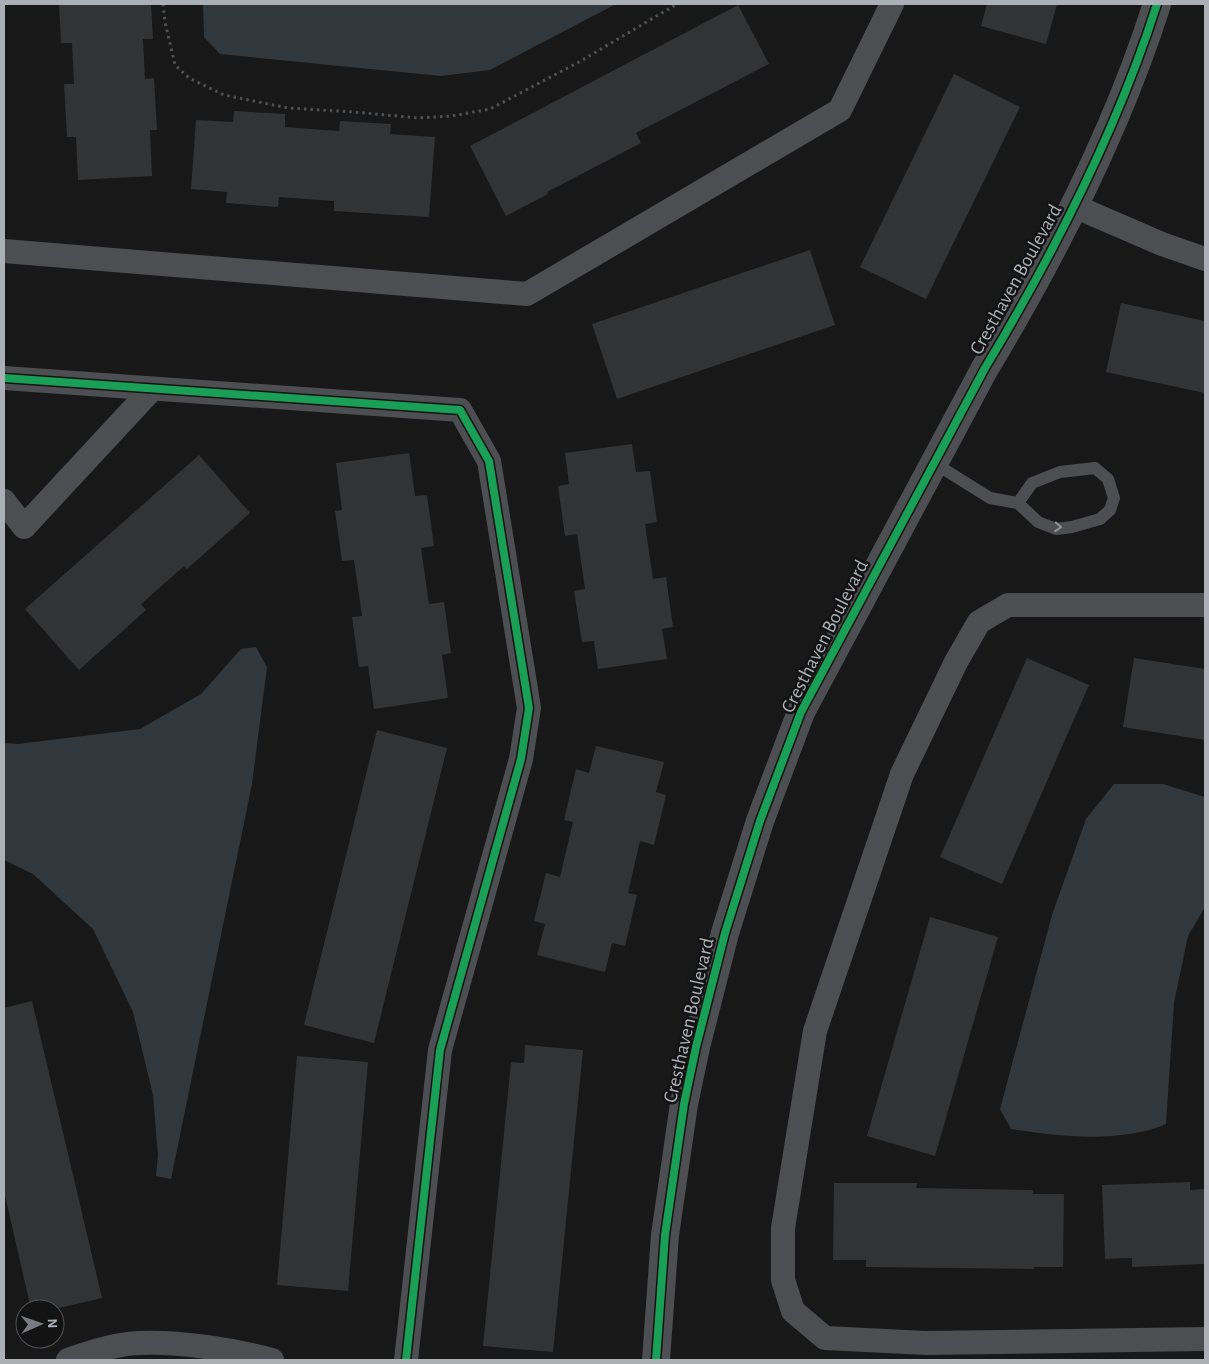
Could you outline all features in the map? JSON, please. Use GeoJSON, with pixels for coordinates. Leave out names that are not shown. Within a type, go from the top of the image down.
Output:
{"type":"FeatureCollection","features":[{"type":"Feature","properties":{"kind":"street"},"geometry":{"type":"LineString","coordinates":[[4,251],[527,294],[840,110],[892,4]]}},
{"type":"Feature","properties":{"kind":"street","name":"Cresthaven Boulevard"},"geometry":{"type":"LineString","coordinates":[[656,1360],[665,1235],[684,1104],[696,1047],[725,933],[760,821],[801,712],[1074,206],[1112,122],[1157,4]]}},
{"type":"Feature","properties":{"kind":"street"},"geometry":{"type":"LineString","coordinates":[[1074,206],[1162,244],[1205,259]]}},
{"type":"Feature","properties":{"kind":"street"},"geometry":{"type":"LineString","coordinates":[[4,378],[460,410],[488,461],[529,708],[521,759],[440,1050],[406,1360]]}},
{"type":"Feature","properties":{"kind":"street"},"geometry":{"type":"LineString","coordinates":[[4,501],[24,527],[152,389]]}},
{"type":"Feature","properties":{"kind":"street"},"geometry":{"type":"LineString","coordinates":[[1205,605],[1008,605],[979,622],[956,662],[902,774],[815,1031],[783,1228],[783,1280],[793,1311],[825,1338],[926,1352],[1205,1339]]}},
{"type":"Feature","properties":{"kind":"street"},"geometry":{"type":"LineString","coordinates":[[68,1360],[115,1347],[139,1343],[184,1345],[252,1355],[272,1360]]}},
{"type":"Feature","properties":{"kind":"lane"},"geometry":{"type":"LineString","coordinates":[[934,463],[990,498],[1018,503],[1038,522],[1056,529],[1072,528],[1100,519],[1110,510],[1114,498],[1108,479],[1095,468],[1060,472],[1032,483],[1018,503]]}},
{"type":"Feature","properties":{"kind":"path"},"geometry":{"type":"LineString","coordinates":[[163,4],[165,22],[176,65],[189,78],[224,95],[288,108],[418,118],[452,116],[490,109],[579,62],[677,4]]}},
{"type":"Feature","properties":{"kind":"shaded area"},"geometry":{"type":"Polygon","coordinates":[[[203,4],[616,4],[490,70],[441,76],[220,54],[204,37],[203,4]]]}},
{"type":"Feature","properties":{"kind":"shaded area"},"geometry":{"type":"Polygon","coordinates":[[[256,647],[267,667],[252,784],[171,1179],[156,1176],[158,1155],[153,1095],[133,1012],[93,929],[33,874],[4,860],[4,743],[18,744],[140,729],[201,694],[241,649],[256,647]]]}},
{"type":"Feature","properties":{"kind":"shaded area"},"geometry":{"type":"Polygon","coordinates":[[[1114,784],[1163,784],[1205,797],[1205,907],[1188,936],[1174,1003],[1166,1124],[1130,1134],[1090,1137],[1011,1129],[1000,1109],[1052,915],[1086,819],[1114,784]]]}},
{"type":"Feature","properties":{"kind":"building"},"geometry":{"type":"Polygon","coordinates":[[[59,4],[151,4],[153,39],[143,39],[145,79],[154,78],[157,130],[150,130],[152,176],[78,180],[76,137],[67,137],[64,84],[74,84],[72,43],[61,43],[59,4]]]}},
{"type":"Feature","properties":{"kind":"building"},"geometry":{"type":"Polygon","coordinates":[[[987,4],[1057,4],[1046,44],[981,26],[987,4]]]}},
{"type":"Feature","properties":{"kind":"building"},"geometry":{"type":"Polygon","coordinates":[[[738,5],[769,64],[636,133],[641,143],[547,192],[548,194],[506,216],[470,146],[738,5]]]}},
{"type":"Feature","properties":{"kind":"building"},"geometry":{"type":"Polygon","coordinates":[[[954,74],[1020,107],[926,299],[860,267],[954,74]]]}},
{"type":"Feature","properties":{"kind":"building"},"geometry":{"type":"Polygon","coordinates":[[[234,111],[285,114],[285,127],[339,131],[340,121],[391,124],[390,134],[435,137],[429,217],[334,211],[334,201],[279,197],[278,207],[226,203],[227,192],[191,189],[196,120],[233,122],[234,111]]]}},
{"type":"Feature","properties":{"kind":"building"},"geometry":{"type":"Polygon","coordinates":[[[810,250],[835,325],[617,399],[592,324],[810,250]]]}},
{"type":"Feature","properties":{"kind":"building"},"geometry":{"type":"Polygon","coordinates":[[[1121,303],[1205,321],[1205,393],[1106,372],[1121,303]]]}},
{"type":"Feature","properties":{"kind":"building"},"geometry":{"type":"Polygon","coordinates":[[[632,444],[636,472],[650,471],[657,522],[645,524],[653,579],[666,577],[673,627],[662,629],[667,659],[598,669],[594,641],[582,642],[574,591],[585,589],[577,534],[565,536],[558,486],[569,484],[565,453],[632,444]]]}},
{"type":"Feature","properties":{"kind":"building"},"geometry":{"type":"Polygon","coordinates":[[[409,453],[415,496],[427,495],[434,546],[421,548],[429,604],[444,602],[451,653],[442,655],[448,698],[374,709],[368,666],[359,667],[352,617],[362,616],[354,560],[342,561],[335,511],[342,510],[336,463],[409,453]]]}},
{"type":"Feature","properties":{"kind":"building"},"geometry":{"type":"Polygon","coordinates":[[[199,455],[250,513],[187,569],[184,566],[141,604],[146,610],[79,670],[25,609],[199,455]]]}},
{"type":"Feature","properties":{"kind":"building"},"geometry":{"type":"Polygon","coordinates":[[[1027,658],[1089,685],[1002,884],[940,857],[1027,658]]]}},
{"type":"Feature","properties":{"kind":"building"},"geometry":{"type":"Polygon","coordinates":[[[1134,658],[1205,669],[1205,740],[1123,727],[1134,658]]]}},
{"type":"Feature","properties":{"kind":"building"},"geometry":{"type":"Polygon","coordinates":[[[377,730],[447,748],[374,1043],[304,1025],[377,730]]]}},
{"type":"Feature","properties":{"kind":"building"},"geometry":{"type":"Polygon","coordinates":[[[596,746],[664,762],[656,792],[666,795],[654,845],[640,841],[628,893],[637,895],[625,946],[612,943],[605,972],[537,955],[545,924],[534,921],[546,873],[560,877],[573,822],[564,820],[576,769],[589,773],[596,746]]]}},
{"type":"Feature","properties":{"kind":"building"},"geometry":{"type":"Polygon","coordinates":[[[930,917],[998,937],[935,1156],[867,1136],[930,917]]]}},
{"type":"Feature","properties":{"kind":"building"},"geometry":{"type":"Polygon","coordinates":[[[32,1001],[102,1298],[65,1307],[65,1299],[29,1299],[4,1191],[4,1008],[32,1001]]]}},
{"type":"Feature","properties":{"kind":"building"},"geometry":{"type":"Polygon","coordinates":[[[525,1045],[583,1050],[553,1352],[483,1346],[511,1062],[524,1063],[525,1045]]]}},
{"type":"Feature","properties":{"kind":"building"},"geometry":{"type":"Polygon","coordinates":[[[297,1056],[368,1062],[348,1291],[277,1285],[297,1056]]]}},
{"type":"Feature","properties":{"kind":"building"},"geometry":{"type":"Polygon","coordinates":[[[1190,1182],[1190,1190],[1205,1189],[1205,1264],[1132,1267],[1132,1258],[1105,1259],[1102,1185],[1190,1182]]]}},
{"type":"Feature","properties":{"kind":"building"},"geometry":{"type":"Polygon","coordinates":[[[834,1183],[917,1183],[916,1188],[1033,1190],[1033,1194],[1064,1194],[1063,1267],[1034,1267],[1034,1269],[866,1267],[866,1260],[833,1260],[834,1183]]]}},
{"type":"Feature","properties":{"kind":"cycle path"},"geometry":{"type":"LineString","coordinates":[[656,1360],[665,1235],[684,1104],[696,1047],[725,933],[760,821],[801,712],[1082,191],[1123,98],[1157,4]]}},
{"type":"Feature","properties":{"kind":"cycle path"},"geometry":{"type":"LineString","coordinates":[[4,378],[460,410],[489,461],[529,708],[521,759],[440,1050],[406,1360]]}}]}
